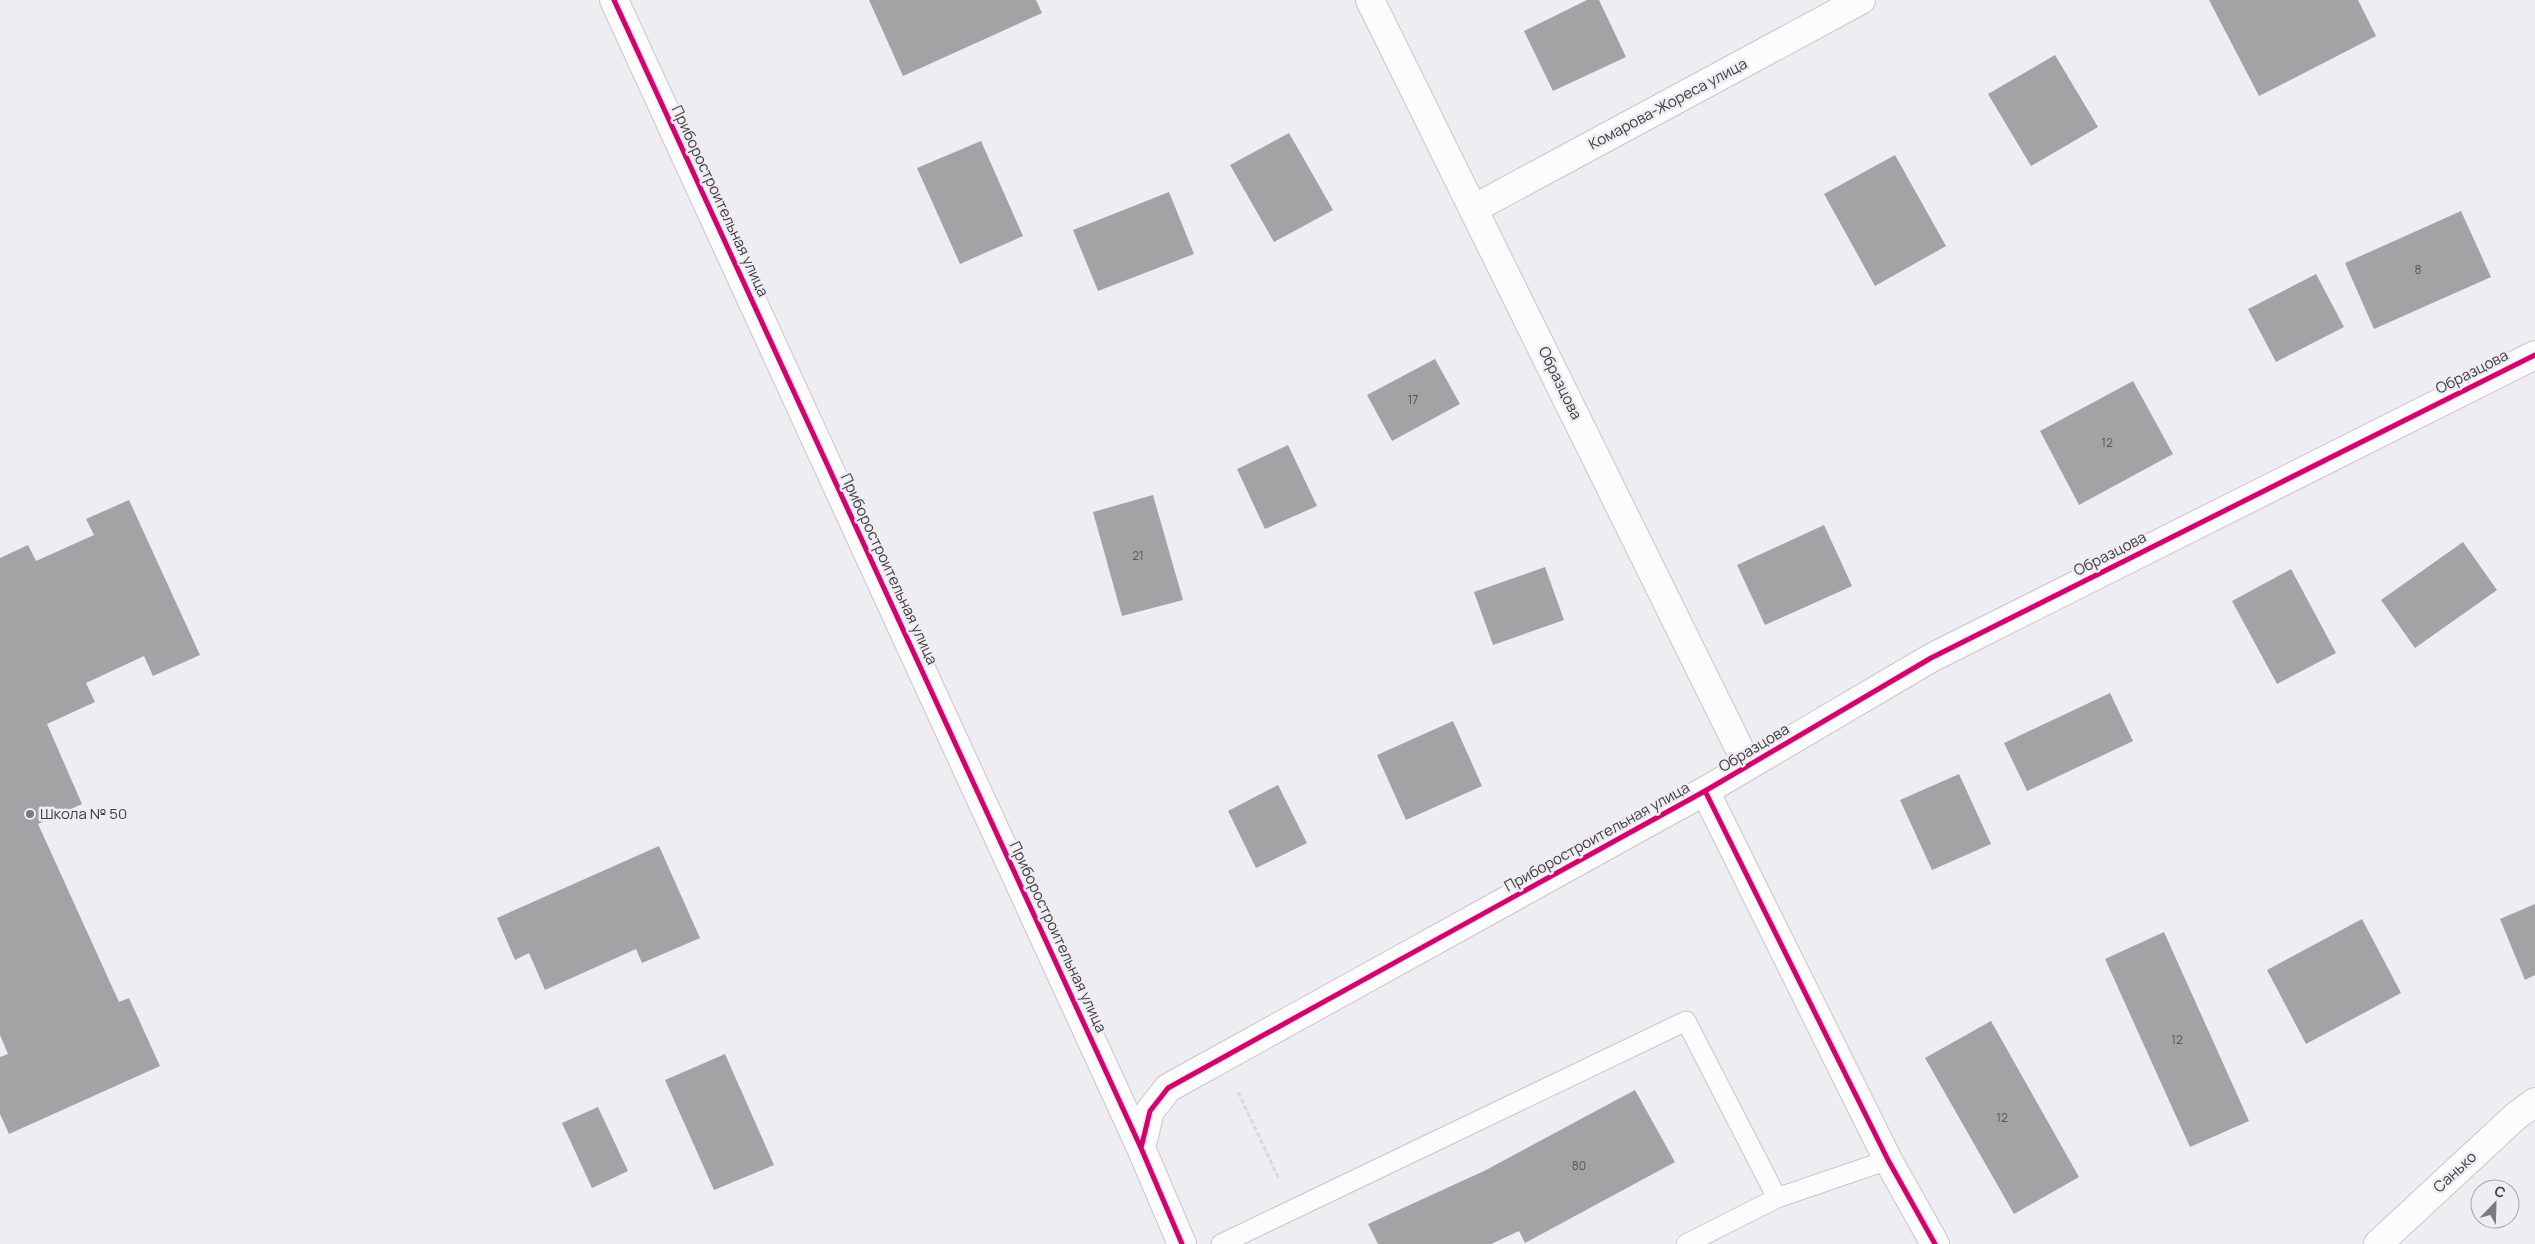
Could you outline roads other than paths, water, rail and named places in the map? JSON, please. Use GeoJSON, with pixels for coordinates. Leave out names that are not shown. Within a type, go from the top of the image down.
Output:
{"type":"FeatureCollection","features":[{"type":"Feature","properties":{"kind":"street","name":"Приборостроительная улица"},"geometry":{"type":"LineString","coordinates":[[614,0],[1141,1148],[1182,1244]]}},
{"type":"Feature","properties":{"kind":"street","name":"Образцова"},"geometry":{"type":"LineString","coordinates":[[1370,0],[1475,208],[1748,766]]}},
{"type":"Feature","properties":{"kind":"street","name":"Комарова-Жореса улица"},"geometry":{"type":"LineString","coordinates":[[1475,208],[1861,0]]}},
{"type":"Feature","properties":{"kind":"street","name":"Образцова"},"geometry":{"type":"LineString","coordinates":[[1705,791],[1930,658],[2535,355]]}},
{"type":"Feature","properties":{"kind":"street","name":"Приборостроительная улица"},"geometry":{"type":"LineString","coordinates":[[1141,1148],[1150,1111],[1168,1088],[1705,791],[1888,1160],[1935,1244]]}},
{"type":"Feature","properties":{"kind":"street","name":"Санько"},"geometry":{"type":"LineString","coordinates":[[2378,1244],[2516,1116],[2535,1102]]}},
{"type":"Feature","properties":{"kind":"lane"},"geometry":{"type":"LineString","coordinates":[[1221,1244],[1686,1021],[1777,1198]]}},
{"type":"Feature","properties":{"kind":"lane"},"geometry":{"type":"LineString","coordinates":[[1686,1244],[1777,1198],[1888,1160]]}},
{"type":"Feature","properties":{"kind":"place","name":"Школа № 50"},"geometry":{"type":"Point","coordinates":[30,814]}}]}
